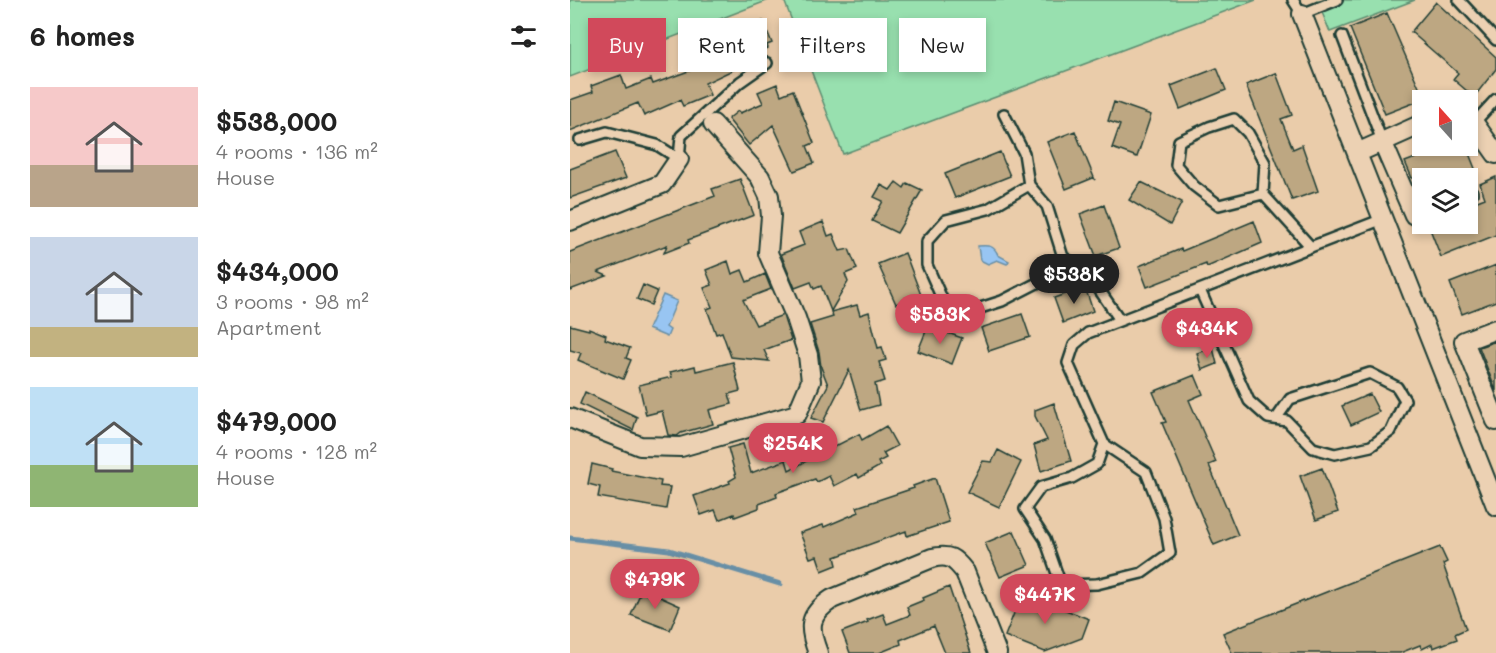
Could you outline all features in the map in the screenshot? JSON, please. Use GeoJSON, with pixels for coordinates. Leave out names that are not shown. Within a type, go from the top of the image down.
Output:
{"type":"FeatureCollection","features":[{"type":"Feature","properties":{"kind":"street"},"geometry":{"type":"LineString","coordinates":[[1298,7],[1496,506]]}},
{"type":"Feature","properties":{"kind":"street"},"geometry":{"type":"LineString","coordinates":[[570,418],[640,446],[681,447],[797,414],[811,381],[810,372],[807,350],[800,328],[768,253],[771,216],[769,196],[760,177],[713,124]]}},
{"type":"Feature","properties":{"kind":"street"},"geometry":{"type":"LineString","coordinates":[[1357,153],[1412,128]]}},
{"type":"Feature","properties":{"kind":"street"},"geometry":{"type":"LineString","coordinates":[[1478,130],[1496,154]]}},
{"type":"Feature","properties":{"kind":"street"},"geometry":{"type":"LineString","coordinates":[[1382,141],[1412,201]]}},
{"type":"Feature","properties":{"kind":"street"},"geometry":{"type":"LineString","coordinates":[[570,221],[662,184],[679,159]]}},
{"type":"Feature","properties":{"kind":"street"},"geometry":{"type":"LineString","coordinates":[[1496,329],[1464,341],[1496,421]]}},
{"type":"Feature","properties":{"kind":"street"},"geometry":{"type":"LineString","coordinates":[[1457,406],[1486,397]]}},
{"type":"Feature","properties":{"kind":"street"},"geometry":{"type":"LineString","coordinates":[[818,653],[811,634],[812,618],[819,607],[832,598],[932,558],[943,556],[957,561],[965,572],[997,653]]}},
{"type":"Feature","properties":{"kind":"lane"},"geometry":{"type":"LineString","coordinates":[[1298,7],[1337,0]]}},
{"type":"Feature","properties":{"kind":"lane"},"geometry":{"type":"LineString","coordinates":[[1459,0],[1496,40]]}},
{"type":"Feature","properties":{"kind":"lane"},"geometry":{"type":"LineString","coordinates":[[1342,36],[1382,141]]}},
{"type":"Feature","properties":{"kind":"lane"},"geometry":{"type":"LineString","coordinates":[[580,140],[607,132],[657,145],[679,159],[681,136],[740,82],[754,72]]}},
{"type":"Feature","properties":{"kind":"lane"},"geometry":{"type":"LineString","coordinates":[[1478,114],[1496,99]]}},
{"type":"Feature","properties":{"kind":"lane"},"geometry":{"type":"LineString","coordinates":[[1004,114],[1024,153],[1029,185],[1047,206],[1063,257],[1087,272],[1120,321]]}},
{"type":"Feature","properties":{"kind":"lane"},"geometry":{"type":"LineString","coordinates":[[1263,194],[1220,205],[1194,186],[1176,165],[1179,141],[1209,127],[1234,119],[1248,134],[1265,163],[1263,194],[1311,247]]}},
{"type":"Feature","properties":{"kind":"lane"},"geometry":{"type":"LineString","coordinates":[[1029,185],[988,209],[945,220],[927,241],[927,265],[943,301],[968,312],[1002,301],[1041,281],[1063,257]]}},
{"type":"Feature","properties":{"kind":"lane"},"geometry":{"type":"LineString","coordinates":[[1104,444],[1097,464],[1072,478],[1041,487],[1025,509],[1045,539],[1061,585],[1097,584],[1142,573],[1170,553],[1164,518],[1146,472],[1104,444],[1068,363],[1074,345],[1088,333],[1383,219]]}},
{"type":"Feature","properties":{"kind":"lane"},"geometry":{"type":"LineString","coordinates":[[1200,290],[1249,401],[1268,418],[1276,419],[1287,420],[1313,448],[1335,454],[1371,446],[1391,431],[1405,400],[1397,387],[1370,373],[1290,399],[1276,419]]}},
{"type":"Feature","properties":{"kind":"green space"},"geometry":{"type":"Polygon","coordinates":[[[570,0],[769,0],[722,18],[678,18],[678,35],[666,40],[666,18],[588,18],[588,70],[570,77],[570,0]]]}},
{"type":"Feature","properties":{"kind":"green space"},"geometry":{"type":"Polygon","coordinates":[[[784,0],[1256,0],[843,154],[812,72],[887,72],[887,18],[791,18],[784,0]]]}},
{"type":"Feature","properties":{"kind":"green space"},"geometry":{"type":"Polygon","coordinates":[[[1317,0],[1415,0],[1330,32],[1317,0]]]}},
{"type":"Feature","properties":{"kind":"water"},"geometry":{"type":"Polygon","coordinates":[[[978,246],[990,246],[998,255],[1009,261],[1007,264],[997,260],[988,264],[980,260],[978,246]]]}},
{"type":"Feature","properties":{"kind":"water"},"geometry":{"type":"Polygon","coordinates":[[[663,295],[677,301],[666,327],[670,330],[667,337],[648,329],[663,295]]]}},
{"type":"Feature","properties":{"kind":"building"},"geometry":{"type":"Polygon","coordinates":[[[1436,2],[1496,57],[1496,69],[1478,92],[1478,90],[1466,90],[1453,79],[1458,73],[1411,32],[1436,2]]]}},
{"type":"Feature","properties":{"kind":"building"},"geometry":{"type":"Polygon","coordinates":[[[1387,13],[1420,90],[1412,90],[1412,104],[1385,114],[1350,28],[1387,13]]]}},
{"type":"Feature","properties":{"kind":"building"},"geometry":{"type":"Polygon","coordinates":[[[767,31],[772,43],[767,45],[767,31]]]}},
{"type":"Feature","properties":{"kind":"building"},"geometry":{"type":"Polygon","coordinates":[[[1217,68],[1226,90],[1180,109],[1171,86],[1217,68]]]}},
{"type":"Feature","properties":{"kind":"building"},"geometry":{"type":"Polygon","coordinates":[[[686,72],[728,72],[705,83],[710,95],[683,106],[680,100],[644,116],[638,103],[570,131],[570,100],[593,92],[591,86],[621,75],[626,89],[651,79],[653,84],[686,72]]]}},
{"type":"Feature","properties":{"kind":"building"},"geometry":{"type":"Polygon","coordinates":[[[1276,73],[1292,115],[1281,119],[1293,149],[1302,145],[1318,191],[1292,200],[1246,85],[1276,73]]]}},
{"type":"Feature","properties":{"kind":"building"},"geometry":{"type":"Polygon","coordinates":[[[777,84],[781,95],[793,90],[814,143],[807,146],[814,163],[794,171],[773,125],[749,145],[728,119],[738,111],[740,113],[763,103],[758,92],[777,84]]]}},
{"type":"Feature","properties":{"kind":"building"},"geometry":{"type":"Polygon","coordinates":[[[1114,102],[1151,115],[1137,157],[1112,148],[1120,125],[1108,121],[1114,102]]]}},
{"type":"Feature","properties":{"kind":"building"},"geometry":{"type":"Polygon","coordinates":[[[1075,131],[1095,180],[1093,178],[1066,189],[1047,142],[1075,131]]]}},
{"type":"Feature","properties":{"kind":"building"},"geometry":{"type":"Polygon","coordinates":[[[615,152],[626,178],[570,198],[570,169],[615,152]]]}},
{"type":"Feature","properties":{"kind":"building"},"geometry":{"type":"Polygon","coordinates":[[[1000,152],[1010,176],[955,198],[945,174],[1000,152]]]}},
{"type":"Feature","properties":{"kind":"building"},"geometry":{"type":"Polygon","coordinates":[[[1421,156],[1470,156],[1475,168],[1412,168],[1412,178],[1405,162],[1421,156]]]}},
{"type":"Feature","properties":{"kind":"building"},"geometry":{"type":"Polygon","coordinates":[[[1496,177],[1496,235],[1441,257],[1432,234],[1478,234],[1478,201],[1485,198],[1480,184],[1496,177]]]}},
{"type":"Feature","properties":{"kind":"building"},"geometry":{"type":"Polygon","coordinates":[[[740,179],[754,215],[688,240],[689,243],[664,253],[667,245],[598,272],[607,276],[570,290],[570,252],[715,196],[712,189],[740,179]]]}},
{"type":"Feature","properties":{"kind":"building"},"geometry":{"type":"Polygon","coordinates":[[[896,182],[904,188],[907,183],[922,190],[897,233],[872,221],[883,201],[874,197],[881,185],[890,190],[896,182]]]}},
{"type":"Feature","properties":{"kind":"building"},"geometry":{"type":"Polygon","coordinates":[[[1141,182],[1182,202],[1170,225],[1129,200],[1141,182]]]}},
{"type":"Feature","properties":{"kind":"building"},"geometry":{"type":"Polygon","coordinates":[[[1104,205],[1119,248],[1096,256],[1080,214],[1104,205]]]}},
{"type":"Feature","properties":{"kind":"building"},"geometry":{"type":"Polygon","coordinates":[[[1254,221],[1262,243],[1207,267],[1206,264],[1147,287],[1139,266],[1254,221]]]}},
{"type":"Feature","properties":{"kind":"building"},"geometry":{"type":"Polygon","coordinates":[[[823,222],[828,236],[833,234],[840,251],[849,249],[857,269],[845,274],[848,282],[831,311],[821,286],[814,289],[811,282],[795,288],[781,254],[804,245],[799,232],[823,222]]]}},
{"type":"Feature","properties":{"kind":"building"},"geometry":{"type":"Polygon","coordinates":[[[905,253],[921,295],[896,304],[878,264],[905,253]]]}},
{"type":"Feature","properties":{"kind":"building"},"geometry":{"type":"Polygon","coordinates":[[[728,261],[732,274],[742,270],[747,282],[765,274],[771,289],[743,300],[756,325],[783,315],[791,340],[764,350],[769,361],[731,357],[722,332],[716,334],[707,309],[712,307],[704,288],[712,285],[706,270],[728,261]]]}},
{"type":"Feature","properties":{"kind":"building"},"geometry":{"type":"Polygon","coordinates":[[[1496,265],[1496,301],[1462,314],[1450,283],[1496,265]]]}},
{"type":"Feature","properties":{"kind":"building"},"geometry":{"type":"Polygon","coordinates":[[[643,285],[657,291],[651,305],[637,299],[643,285]]]}},
{"type":"Feature","properties":{"kind":"building"},"geometry":{"type":"Polygon","coordinates":[[[1085,287],[1093,311],[1063,323],[1054,298],[1085,287]]]}},
{"type":"Feature","properties":{"kind":"building"},"geometry":{"type":"Polygon","coordinates":[[[857,305],[860,315],[869,312],[878,348],[882,347],[886,360],[879,362],[885,381],[875,384],[879,405],[861,410],[849,370],[823,422],[811,418],[828,385],[810,324],[833,317],[831,312],[857,305]]]}},
{"type":"Feature","properties":{"kind":"building"},"geometry":{"type":"Polygon","coordinates":[[[1022,314],[1030,337],[989,351],[981,328],[1022,314]]]}},
{"type":"Feature","properties":{"kind":"building"},"geometry":{"type":"Polygon","coordinates":[[[570,325],[589,330],[589,328],[606,335],[605,339],[630,348],[626,358],[631,360],[623,379],[578,360],[581,353],[570,350],[570,325]]]}},
{"type":"Feature","properties":{"kind":"building"},"geometry":{"type":"Polygon","coordinates":[[[928,326],[962,338],[952,364],[918,351],[928,326]]]}},
{"type":"Feature","properties":{"kind":"building"},"geometry":{"type":"Polygon","coordinates":[[[1496,341],[1496,391],[1479,347],[1496,341]]]}},
{"type":"Feature","properties":{"kind":"building"},"geometry":{"type":"Polygon","coordinates":[[[1213,348],[1217,364],[1202,370],[1197,353],[1213,348]]]}},
{"type":"Feature","properties":{"kind":"building"},"geometry":{"type":"Polygon","coordinates":[[[733,362],[740,391],[729,394],[732,404],[709,410],[713,424],[677,436],[668,435],[662,411],[646,415],[639,385],[672,377],[670,372],[695,366],[696,371],[733,362]]]}},
{"type":"Feature","properties":{"kind":"building"},"geometry":{"type":"Polygon","coordinates":[[[1195,375],[1203,394],[1189,400],[1216,462],[1209,465],[1238,535],[1214,545],[1162,423],[1166,422],[1153,392],[1195,375]]]}},
{"type":"Feature","properties":{"kind":"building"},"geometry":{"type":"Polygon","coordinates":[[[585,392],[637,417],[633,430],[580,404],[585,392]]]}},
{"type":"Feature","properties":{"kind":"building"},"geometry":{"type":"Polygon","coordinates":[[[1370,394],[1379,412],[1351,425],[1342,406],[1370,394]]]}},
{"type":"Feature","properties":{"kind":"building"},"geometry":{"type":"Polygon","coordinates":[[[1054,403],[1071,461],[1041,471],[1034,445],[1047,440],[1035,416],[1035,410],[1054,403]]]}},
{"type":"Feature","properties":{"kind":"building"},"geometry":{"type":"Polygon","coordinates":[[[886,426],[897,446],[883,453],[886,458],[878,462],[880,466],[859,478],[857,474],[834,486],[829,476],[817,482],[815,479],[776,493],[777,497],[759,504],[759,508],[735,517],[734,514],[719,520],[715,510],[701,515],[694,496],[730,483],[729,481],[736,477],[728,448],[743,444],[751,473],[786,460],[789,470],[859,434],[862,440],[886,426]]]}},
{"type":"Feature","properties":{"kind":"building"},"geometry":{"type":"Polygon","coordinates":[[[998,450],[1021,462],[999,507],[967,492],[983,461],[992,462],[998,450]]]}},
{"type":"Feature","properties":{"kind":"building"},"geometry":{"type":"Polygon","coordinates":[[[592,464],[612,469],[611,471],[661,481],[660,486],[670,487],[666,509],[598,497],[600,487],[588,484],[592,464]]]}},
{"type":"Feature","properties":{"kind":"building"},"geometry":{"type":"Polygon","coordinates":[[[1322,468],[1338,512],[1316,520],[1300,476],[1322,468]]]}},
{"type":"Feature","properties":{"kind":"building"},"geometry":{"type":"Polygon","coordinates":[[[935,478],[949,522],[907,536],[906,531],[835,557],[837,565],[822,571],[817,556],[810,558],[800,533],[823,525],[824,527],[859,512],[857,507],[914,488],[913,486],[935,478]]]}},
{"type":"Feature","properties":{"kind":"building"},"geometry":{"type":"Polygon","coordinates":[[[1014,531],[1029,565],[1000,577],[985,543],[1014,531]]]}},
{"type":"Feature","properties":{"kind":"building"},"geometry":{"type":"Polygon","coordinates":[[[1440,547],[1447,562],[1443,564],[1466,629],[1455,634],[1457,639],[1433,648],[1432,644],[1422,649],[1420,645],[1400,653],[1232,653],[1223,633],[1440,547]]]}},
{"type":"Feature","properties":{"kind":"building"},"geometry":{"type":"Polygon","coordinates":[[[949,587],[971,653],[945,653],[934,626],[900,640],[901,644],[879,653],[850,653],[842,632],[883,614],[887,624],[910,615],[907,607],[949,587]]]}},
{"type":"Feature","properties":{"kind":"building"},"geometry":{"type":"Polygon","coordinates":[[[642,589],[680,606],[670,630],[631,615],[642,589]]]}},
{"type":"Feature","properties":{"kind":"building"},"geometry":{"type":"Polygon","coordinates":[[[1022,593],[1089,619],[1082,638],[1045,652],[1005,636],[1022,593]]]}},
{"type":"Feature","properties":{"kind":"waterway"},"geometry":{"type":"LineString","coordinates":[[570,538],[669,550],[780,584]]}}]}
